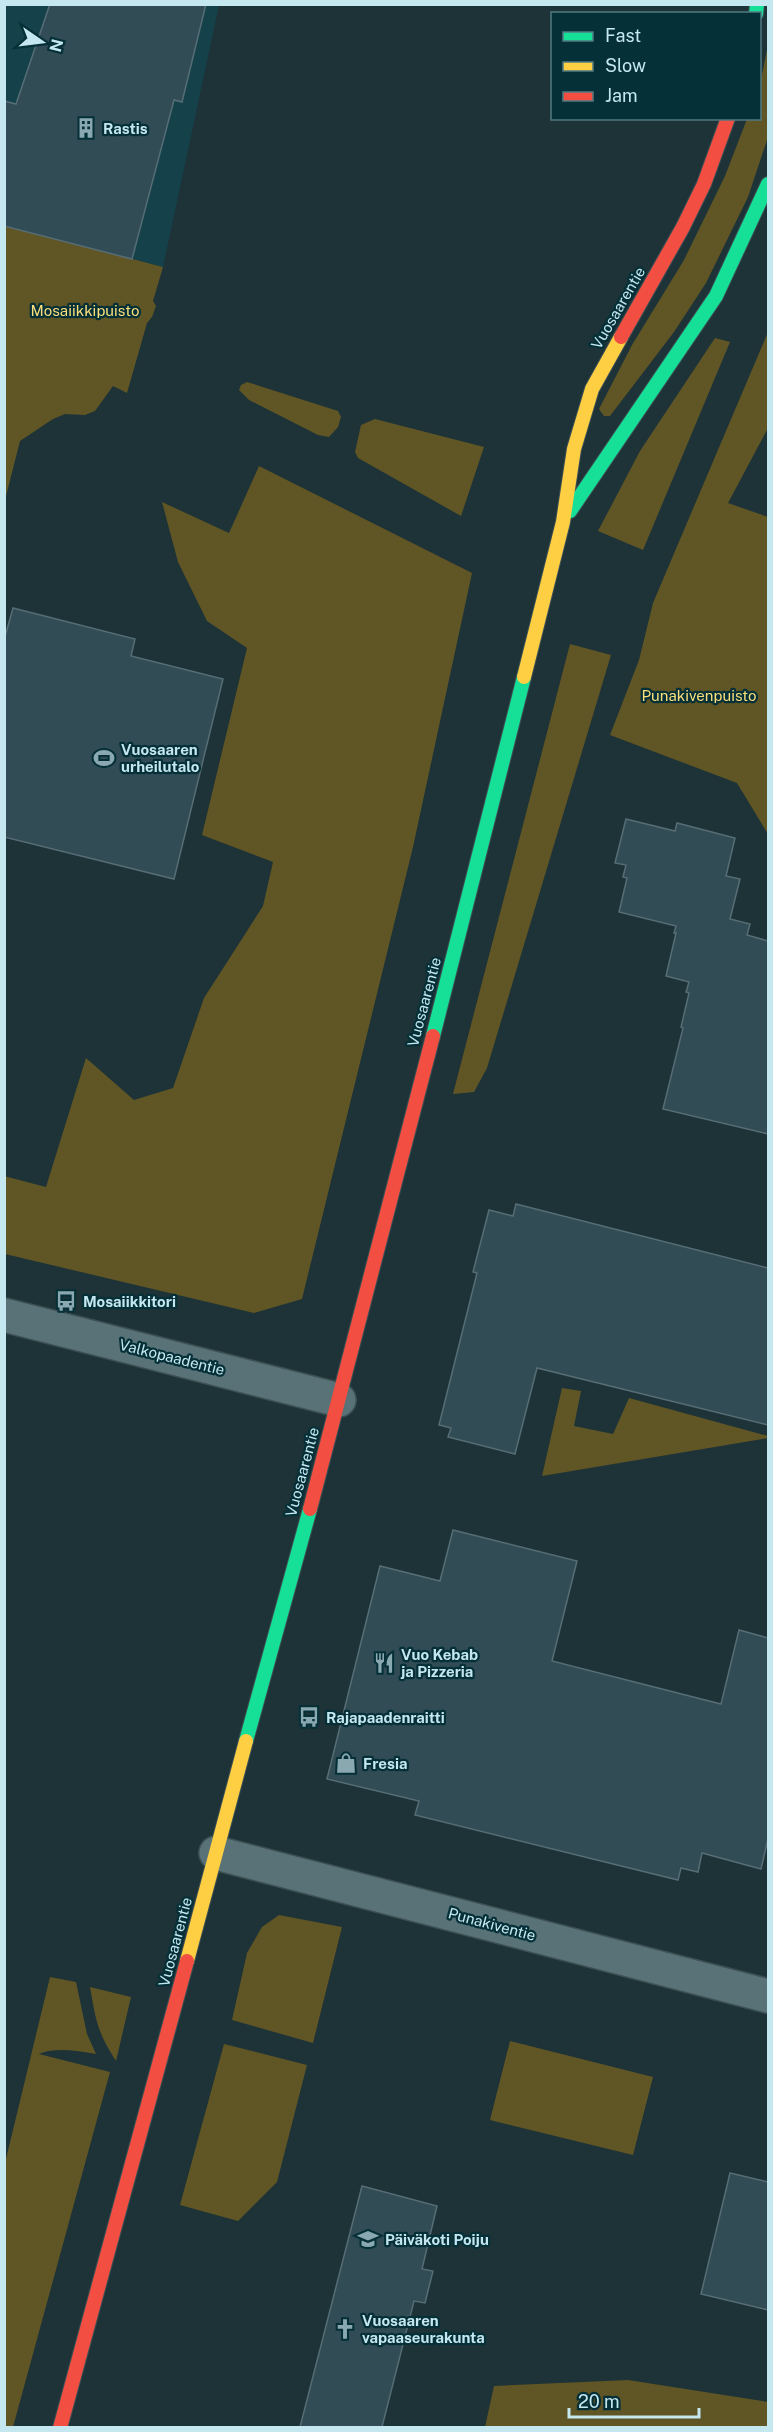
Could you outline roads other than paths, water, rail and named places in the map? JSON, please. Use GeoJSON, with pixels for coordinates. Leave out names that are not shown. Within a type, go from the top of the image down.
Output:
{"type":"FeatureCollection","features":[{"type":"Feature","properties":{"kind":"street","name":"Vuosaarentie"},"geometry":{"type":"LineString","coordinates":[[60,2427],[339,1400],[563,522],[574,448],[592,389],[683,227],[704,184],[727,120]]}},
{"type":"Feature","properties":{"kind":"street","name":"Vuosaarentie"},"geometry":{"type":"LineString","coordinates":[[563,522],[716,296],[768,184]]}},
{"type":"Feature","properties":{"kind":"street","name":"Valkopaadentie"},"geometry":{"type":"LineString","coordinates":[[4,1315],[339,1400]]}},
{"type":"Feature","properties":{"kind":"street","name":"Punakiventie"},"geometry":{"type":"LineString","coordinates":[[216,1853],[768,1996]]}},
{"type":"Feature","properties":{"kind":"place","name":"Rastis"},"geometry":{"type":"Point","coordinates":[86,128]}},
{"type":"Feature","properties":{"kind":"place","name":"Vuosaaren urheilutalo"},"geometry":{"type":"Point","coordinates":[104,758]}},
{"type":"Feature","properties":{"kind":"place","name":"Mosaiikkitori"},"geometry":{"type":"Point","coordinates":[66,1301]}},
{"type":"Feature","properties":{"kind":"place","name":"Vuo Kebab ja Pizzeria"},"geometry":{"type":"Point","coordinates":[384,1663]}},
{"type":"Feature","properties":{"kind":"place","name":"Rajapaadenraitti"},"geometry":{"type":"Point","coordinates":[309,1717]}},
{"type":"Feature","properties":{"kind":"place","name":"Fresia"},"geometry":{"type":"Point","coordinates":[346,1763]}},
{"type":"Feature","properties":{"kind":"place","name":"Päiväkoti Poiju"},"geometry":{"type":"Point","coordinates":[368,2239]}},
{"type":"Feature","properties":{"kind":"place","name":"Vuosaaren vapaaseurakunta"},"geometry":{"type":"Point","coordinates":[345,2329]}},
{"type":"Feature","properties":{"kind":"park label","name":"Mosaiikkipuisto"},"geometry":{"type":"Point","coordinates":[85,310]}},
{"type":"Feature","properties":{"kind":"park label","name":"Punakivenpuisto"},"geometry":{"type":"Point","coordinates":[699,695]}}]}
